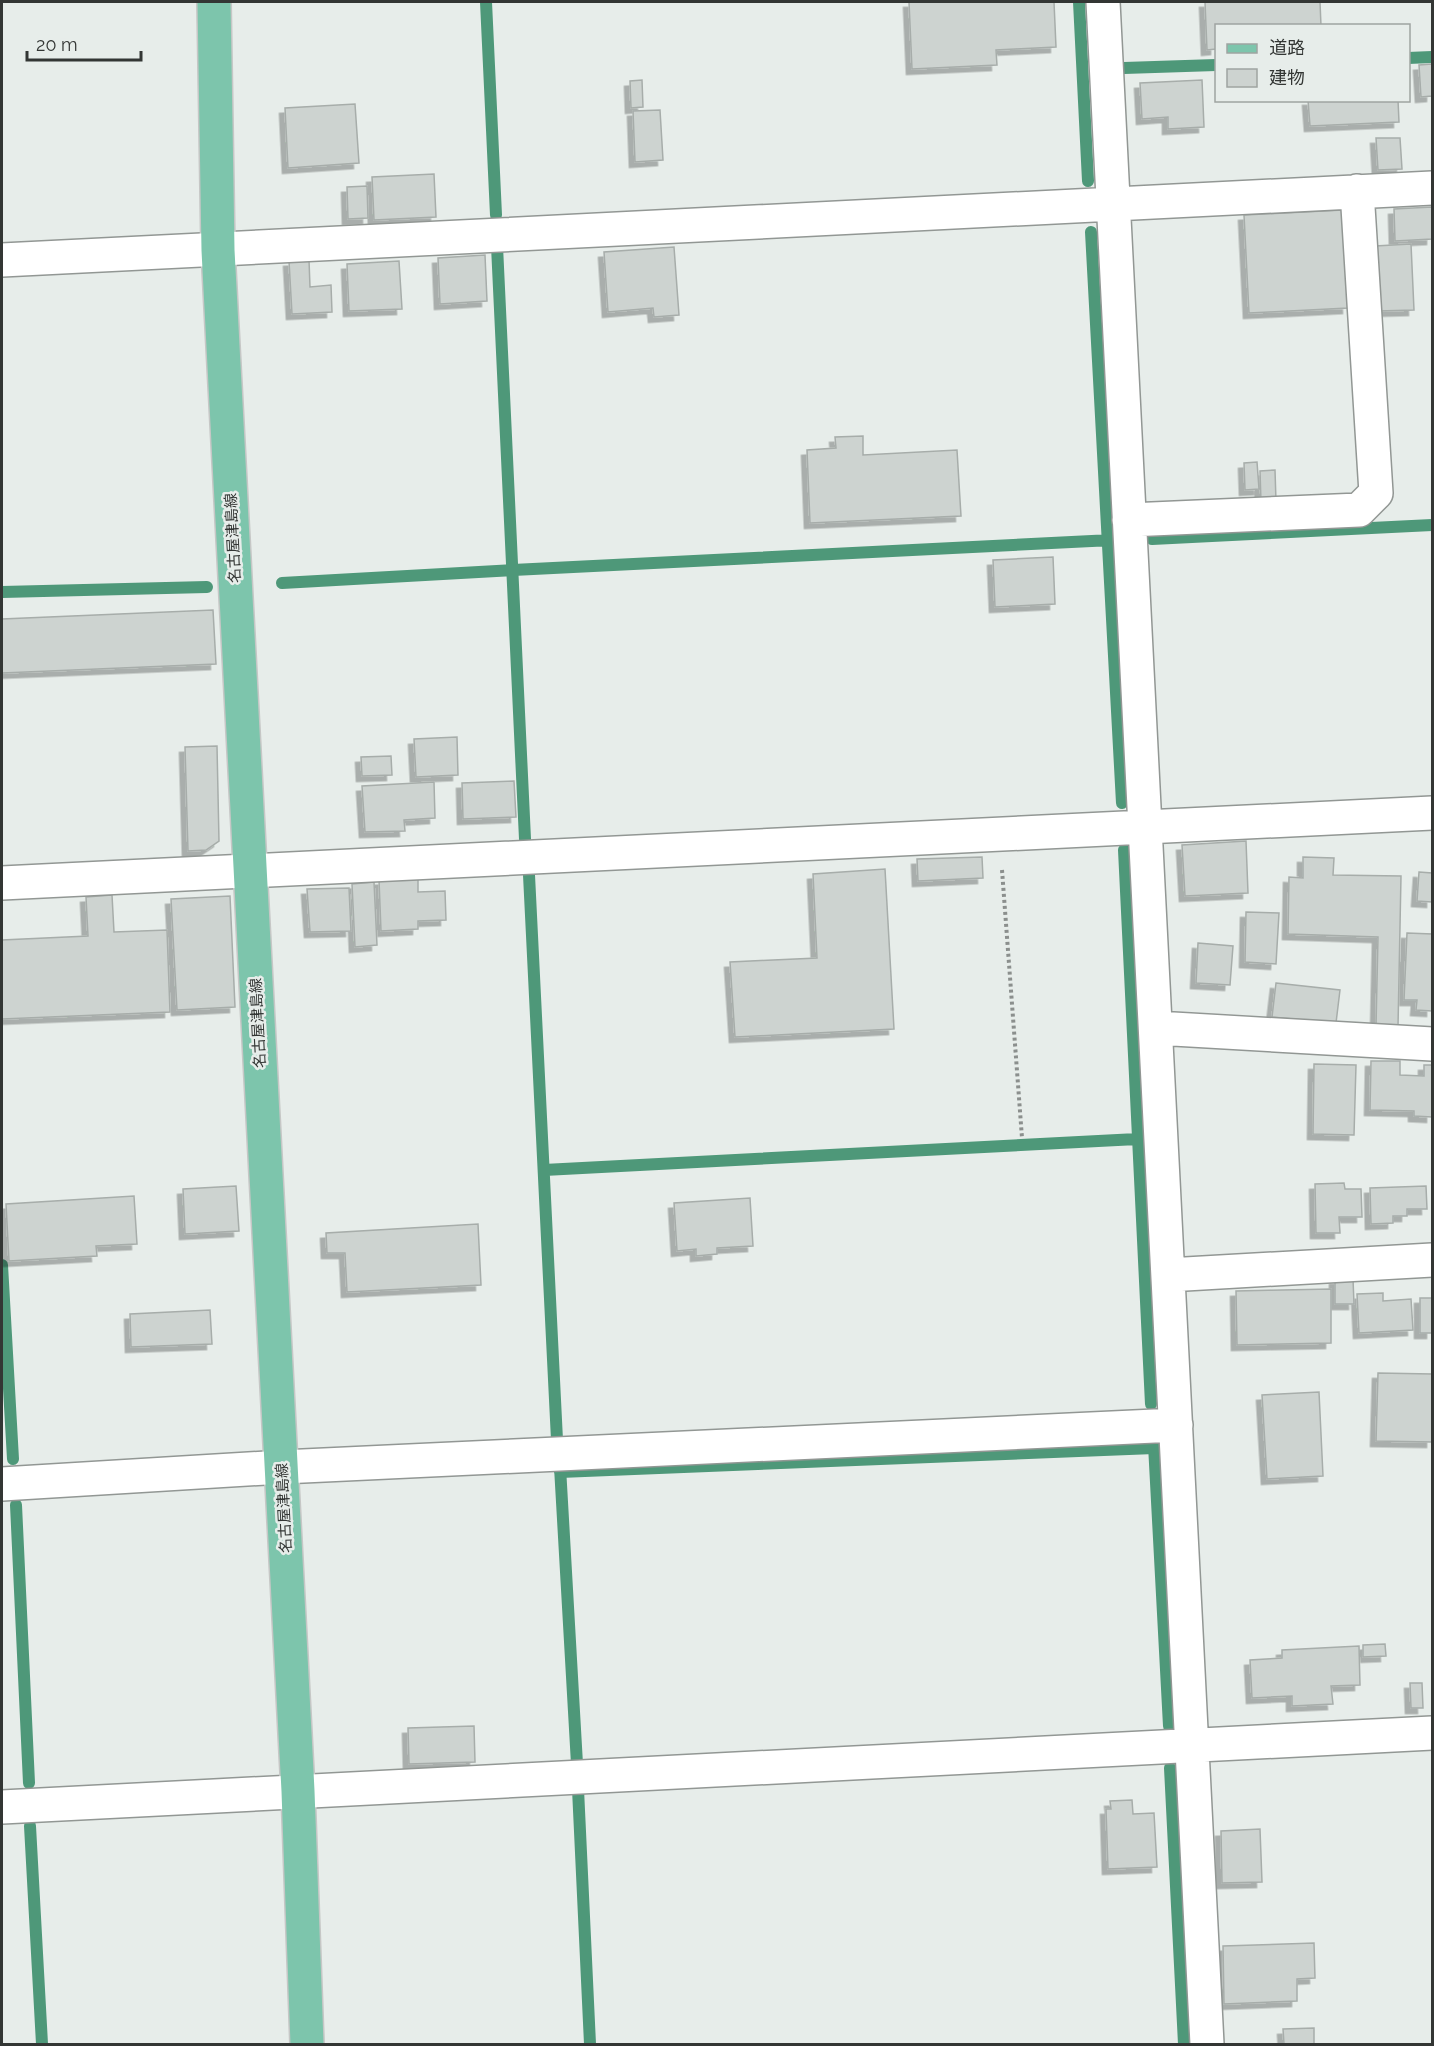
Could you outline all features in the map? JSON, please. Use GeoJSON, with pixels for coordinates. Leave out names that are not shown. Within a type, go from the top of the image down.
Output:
{"type":"FeatureCollection","features":[{"type":"Feature","properties":{"kind":"main road","name":"名古屋津島線"},"geometry":{"type":"LineString","coordinates":[[214,2],[218,249],[282,1467],[308,2044]]}},
{"type":"Feature","properties":{"kind":"street"},"geometry":{"type":"LineString","coordinates":[[1103,2],[1207,2044]]}},
{"type":"Feature","properties":{"kind":"street"},"geometry":{"type":"LineString","coordinates":[[2,260],[1432,188]]}},
{"type":"Feature","properties":{"kind":"street"},"geometry":{"type":"LineString","coordinates":[[1129,520],[1359,510],[1376,494],[1357,191]]}},
{"type":"Feature","properties":{"kind":"street"},"geometry":{"type":"LineString","coordinates":[[2,883],[1432,813]]}},
{"type":"Feature","properties":{"kind":"street"},"geometry":{"type":"LineString","coordinates":[[1156,1028],[1432,1044]]}},
{"type":"Feature","properties":{"kind":"street"},"geometry":{"type":"LineString","coordinates":[[1168,1275],[1432,1260]]}},
{"type":"Feature","properties":{"kind":"street"},"geometry":{"type":"LineString","coordinates":[[2,1484],[282,1467],[1176,1425]]}},
{"type":"Feature","properties":{"kind":"street"},"geometry":{"type":"LineString","coordinates":[[2,1807],[1432,1733]]}},
{"type":"Feature","properties":{"kind":"path"},"geometry":{"type":"LineString","coordinates":[[1000,833],[1022,1138]]}},
{"type":"Feature","properties":{"kind":"building"},"geometry":{"type":"Polygon","coordinates":[[[909,2],[1054,2],[1056,47],[996,50],[997,65],[912,69],[909,2]]]}},
{"type":"Feature","properties":{"kind":"building"},"geometry":{"type":"Polygon","coordinates":[[[1205,2],[1320,2],[1321,24],[1215,24],[1215,49],[1207,50],[1205,2]]]}},
{"type":"Feature","properties":{"kind":"building"},"geometry":{"type":"Polygon","coordinates":[[[1432,64],[1432,96],[1421,97],[1419,65],[1432,64]]]}},
{"type":"Feature","properties":{"kind":"building"},"geometry":{"type":"Polygon","coordinates":[[[642,80],[643,107],[631,108],[630,81],[642,80]]]}},
{"type":"Feature","properties":{"kind":"building"},"geometry":{"type":"Polygon","coordinates":[[[1202,80],[1204,127],[1168,129],[1168,117],[1142,119],[1140,83],[1202,80]]]}},
{"type":"Feature","properties":{"kind":"building"},"geometry":{"type":"Polygon","coordinates":[[[1308,102],[1398,102],[1399,122],[1310,126],[1308,102]]]}},
{"type":"Feature","properties":{"kind":"building"},"geometry":{"type":"Polygon","coordinates":[[[355,104],[359,163],[288,168],[285,108],[355,104]]]}},
{"type":"Feature","properties":{"kind":"building"},"geometry":{"type":"Polygon","coordinates":[[[660,110],[663,160],[635,162],[633,111],[660,110]]]}},
{"type":"Feature","properties":{"kind":"building"},"geometry":{"type":"Polygon","coordinates":[[[1376,138],[1400,138],[1402,169],[1378,170],[1376,138]]]}},
{"type":"Feature","properties":{"kind":"building"},"geometry":{"type":"Polygon","coordinates":[[[434,174],[436,217],[374,220],[372,177],[434,174]]]}},
{"type":"Feature","properties":{"kind":"building"},"geometry":{"type":"Polygon","coordinates":[[[367,186],[368,218],[348,219],[347,187],[367,186]]]}},
{"type":"Feature","properties":{"kind":"building"},"geometry":{"type":"Polygon","coordinates":[[[1432,207],[1432,239],[1395,241],[1394,209],[1432,207]]]}},
{"type":"Feature","properties":{"kind":"building"},"geometry":{"type":"Polygon","coordinates":[[[1343,210],[1348,308],[1249,313],[1244,215],[1343,210]]]}},
{"type":"Feature","properties":{"kind":"building"},"geometry":{"type":"Polygon","coordinates":[[[1411,244],[1414,310],[1378,311],[1375,246],[1411,244]]]}},
{"type":"Feature","properties":{"kind":"building"},"geometry":{"type":"Polygon","coordinates":[[[674,247],[679,315],[654,317],[653,308],[608,312],[604,252],[674,247]]]}},
{"type":"Feature","properties":{"kind":"building"},"geometry":{"type":"Polygon","coordinates":[[[485,255],[487,301],[440,304],[438,258],[485,255]]]}},
{"type":"Feature","properties":{"kind":"building"},"geometry":{"type":"Polygon","coordinates":[[[309,260],[310,287],[331,285],[332,312],[292,314],[289,261],[309,260]]]}},
{"type":"Feature","properties":{"kind":"building"},"geometry":{"type":"Polygon","coordinates":[[[399,261],[402,309],[349,311],[347,264],[399,261]]]}},
{"type":"Feature","properties":{"kind":"building"},"geometry":{"type":"Polygon","coordinates":[[[863,436],[863,455],[957,450],[961,516],[810,523],[807,450],[836,448],[835,437],[863,436]]]}},
{"type":"Feature","properties":{"kind":"building"},"geometry":{"type":"Polygon","coordinates":[[[1257,462],[1259,489],[1245,490],[1244,463],[1257,462]]]}},
{"type":"Feature","properties":{"kind":"building"},"geometry":{"type":"Polygon","coordinates":[[[1275,470],[1276,501],[1261,502],[1260,471],[1275,470]]]}},
{"type":"Feature","properties":{"kind":"building"},"geometry":{"type":"Polygon","coordinates":[[[1053,557],[1055,604],[995,607],[993,560],[1053,557]]]}},
{"type":"Feature","properties":{"kind":"building"},"geometry":{"type":"Polygon","coordinates":[[[213,610],[216,664],[2,673],[2,619],[213,610]]]}},
{"type":"Feature","properties":{"kind":"building"},"geometry":{"type":"Polygon","coordinates":[[[457,737],[458,775],[416,777],[414,739],[457,737]]]}},
{"type":"Feature","properties":{"kind":"building"},"geometry":{"type":"Polygon","coordinates":[[[217,746],[219,841],[206,850],[188,851],[185,747],[217,746]]]}},
{"type":"Feature","properties":{"kind":"building"},"geometry":{"type":"Polygon","coordinates":[[[391,756],[392,775],[362,776],[361,757],[391,756]]]}},
{"type":"Feature","properties":{"kind":"building"},"geometry":{"type":"Polygon","coordinates":[[[514,781],[516,817],[463,819],[462,783],[514,781]]]}},
{"type":"Feature","properties":{"kind":"building"},"geometry":{"type":"Polygon","coordinates":[[[434,782],[435,818],[404,820],[405,831],[365,832],[362,786],[434,782]]]}},
{"type":"Feature","properties":{"kind":"building"},"geometry":{"type":"Polygon","coordinates":[[[1246,841],[1248,893],[1185,896],[1182,845],[1246,841]]]}},
{"type":"Feature","properties":{"kind":"building"},"geometry":{"type":"Polygon","coordinates":[[[982,857],[983,878],[918,881],[917,859],[982,857]]]}},
{"type":"Feature","properties":{"kind":"building"},"geometry":{"type":"Polygon","coordinates":[[[1303,857],[1334,858],[1333,875],[1401,876],[1398,1027],[1376,1026],[1378,937],[1288,934],[1289,877],[1303,878],[1303,857]]]}},
{"type":"Feature","properties":{"kind":"building"},"geometry":{"type":"Polygon","coordinates":[[[885,869],[894,1029],[735,1037],[730,962],[817,958],[813,874],[885,869]]]}},
{"type":"Feature","properties":{"kind":"building"},"geometry":{"type":"Polygon","coordinates":[[[1419,872],[1432,873],[1432,902],[1417,901],[1419,872]]]}},
{"type":"Feature","properties":{"kind":"building"},"geometry":{"type":"Polygon","coordinates":[[[418,878],[418,892],[445,891],[446,920],[418,921],[418,929],[381,931],[379,880],[418,878]]]}},
{"type":"Feature","properties":{"kind":"building"},"geometry":{"type":"Polygon","coordinates":[[[374,882],[377,945],[355,947],[352,884],[374,882]]]}},
{"type":"Feature","properties":{"kind":"building"},"geometry":{"type":"Polygon","coordinates":[[[349,888],[351,931],[310,932],[307,889],[349,888]]]}},
{"type":"Feature","properties":{"kind":"building"},"geometry":{"type":"Polygon","coordinates":[[[112,895],[114,932],[167,930],[170,1012],[2,1019],[2,940],[88,936],[86,897],[112,895]]]}},
{"type":"Feature","properties":{"kind":"building"},"geometry":{"type":"Polygon","coordinates":[[[230,896],[235,1007],[177,1010],[171,899],[230,896]]]}},
{"type":"Feature","properties":{"kind":"building"},"geometry":{"type":"Polygon","coordinates":[[[1246,912],[1279,913],[1276,964],[1245,962],[1246,912]]]}},
{"type":"Feature","properties":{"kind":"building"},"geometry":{"type":"Polygon","coordinates":[[[1407,933],[1432,934],[1432,1011],[1416,1010],[1417,1000],[1404,1000],[1407,933]]]}},
{"type":"Feature","properties":{"kind":"building"},"geometry":{"type":"Polygon","coordinates":[[[1198,943],[1233,946],[1230,985],[1196,983],[1198,943]]]}},
{"type":"Feature","properties":{"kind":"building"},"geometry":{"type":"Polygon","coordinates":[[[1276,983],[1340,990],[1336,1023],[1272,1017],[1276,983]]]}},
{"type":"Feature","properties":{"kind":"building"},"geometry":{"type":"Polygon","coordinates":[[[1371,1061],[1400,1061],[1400,1075],[1424,1076],[1424,1065],[1432,1065],[1432,1117],[1414,1116],[1414,1111],[1370,1110],[1371,1061]]]}},
{"type":"Feature","properties":{"kind":"building"},"geometry":{"type":"Polygon","coordinates":[[[1314,1064],[1356,1065],[1354,1135],[1313,1134],[1314,1064]]]}},
{"type":"Feature","properties":{"kind":"building"},"geometry":{"type":"Polygon","coordinates":[[[1344,1183],[1345,1189],[1361,1189],[1362,1217],[1339,1217],[1340,1233],[1316,1233],[1315,1184],[1344,1183]]]}},
{"type":"Feature","properties":{"kind":"building"},"geometry":{"type":"Polygon","coordinates":[[[236,1186],[239,1231],[185,1234],[183,1189],[236,1186]]]}},
{"type":"Feature","properties":{"kind":"building"},"geometry":{"type":"Polygon","coordinates":[[[1426,1186],[1427,1209],[1407,1209],[1407,1216],[1393,1216],[1393,1223],[1371,1224],[1370,1188],[1426,1186]]]}},
{"type":"Feature","properties":{"kind":"building"},"geometry":{"type":"Polygon","coordinates":[[[134,1196],[137,1244],[96,1246],[97,1256],[9,1261],[6,1204],[134,1196]]]}},
{"type":"Feature","properties":{"kind":"building"},"geometry":{"type":"Polygon","coordinates":[[[750,1198],[753,1246],[717,1248],[717,1254],[696,1256],[696,1249],[677,1251],[674,1203],[750,1198]]]}},
{"type":"Feature","properties":{"kind":"building"},"geometry":{"type":"Polygon","coordinates":[[[478,1224],[481,1285],[347,1292],[345,1253],[327,1253],[326,1233],[478,1224]]]}},
{"type":"Feature","properties":{"kind":"building"},"geometry":{"type":"Polygon","coordinates":[[[1335,1279],[1353,1279],[1354,1304],[1335,1304],[1335,1279]]]}},
{"type":"Feature","properties":{"kind":"building"},"geometry":{"type":"Polygon","coordinates":[[[1331,1289],[1331,1343],[1237,1345],[1236,1291],[1331,1289]]]}},
{"type":"Feature","properties":{"kind":"building"},"geometry":{"type":"Polygon","coordinates":[[[1383,1293],[1383,1301],[1411,1299],[1413,1330],[1359,1333],[1357,1294],[1383,1293]]]}},
{"type":"Feature","properties":{"kind":"building"},"geometry":{"type":"Polygon","coordinates":[[[1420,1298],[1432,1298],[1432,1333],[1420,1333],[1420,1298]]]}},
{"type":"Feature","properties":{"kind":"building"},"geometry":{"type":"Polygon","coordinates":[[[210,1310],[212,1344],[131,1347],[130,1314],[210,1310]]]}},
{"type":"Feature","properties":{"kind":"building"},"geometry":{"type":"Polygon","coordinates":[[[1378,1373],[1432,1374],[1432,1442],[1376,1441],[1378,1373]]]}},
{"type":"Feature","properties":{"kind":"building"},"geometry":{"type":"Polygon","coordinates":[[[1319,1392],[1323,1476],[1267,1479],[1262,1395],[1319,1392]]]}},
{"type":"Feature","properties":{"kind":"building"},"geometry":{"type":"Polygon","coordinates":[[[1385,1644],[1386,1656],[1363,1657],[1363,1645],[1385,1644]]]}},
{"type":"Feature","properties":{"kind":"building"},"geometry":{"type":"Polygon","coordinates":[[[1359,1646],[1360,1685],[1331,1686],[1333,1704],[1292,1706],[1292,1696],[1252,1698],[1250,1660],[1282,1658],[1282,1650],[1359,1646]]]}},
{"type":"Feature","properties":{"kind":"building"},"geometry":{"type":"Polygon","coordinates":[[[1410,1683],[1422,1683],[1423,1708],[1411,1708],[1410,1683]]]}},
{"type":"Feature","properties":{"kind":"building"},"geometry":{"type":"Polygon","coordinates":[[[474,1726],[475,1762],[409,1764],[408,1728],[474,1726]]]}},
{"type":"Feature","properties":{"kind":"building"},"geometry":{"type":"Polygon","coordinates":[[[1132,1800],[1133,1814],[1154,1813],[1157,1867],[1108,1869],[1106,1809],[1111,1809],[1110,1801],[1132,1800]]]}},
{"type":"Feature","properties":{"kind":"building"},"geometry":{"type":"Polygon","coordinates":[[[1260,1829],[1262,1882],[1222,1883],[1221,1831],[1260,1829]]]}},
{"type":"Feature","properties":{"kind":"building"},"geometry":{"type":"Polygon","coordinates":[[[1314,1943],[1315,1978],[1297,1979],[1297,2001],[1224,2004],[1223,1946],[1314,1943]]]}},
{"type":"Feature","properties":{"kind":"building"},"geometry":{"type":"Polygon","coordinates":[[[1314,2028],[1314,2044],[1284,2044],[1283,2029],[1314,2028]]]}},
{"type":"Feature","properties":{"kind":"waterway"},"geometry":{"type":"LineString","coordinates":[[486,2],[496,215]]}},
{"type":"Feature","properties":{"kind":"waterway"},"geometry":{"type":"LineString","coordinates":[[1079,2],[1088,181]]}},
{"type":"Feature","properties":{"kind":"waterway"},"geometry":{"type":"LineString","coordinates":[[1410,58],[1432,57]]}},
{"type":"Feature","properties":{"kind":"waterway"},"geometry":{"type":"LineString","coordinates":[[1124,68],[1215,65]]}},
{"type":"Feature","properties":{"kind":"waterway"},"geometry":{"type":"LineString","coordinates":[[1091,232],[1122,803]]}},
{"type":"Feature","properties":{"kind":"waterway"},"geometry":{"type":"LineString","coordinates":[[497,246],[525,839]]}},
{"type":"Feature","properties":{"kind":"waterway"},"geometry":{"type":"LineString","coordinates":[[1152,539],[1432,525]]}},
{"type":"Feature","properties":{"kind":"waterway"},"geometry":{"type":"LineString","coordinates":[[282,583],[1112,540]]}},
{"type":"Feature","properties":{"kind":"waterway"},"geometry":{"type":"LineString","coordinates":[[2,592],[207,587]]}},
{"type":"Feature","properties":{"kind":"waterway"},"geometry":{"type":"LineString","coordinates":[[1124,850],[1151,1404]]}},
{"type":"Feature","properties":{"kind":"waterway"},"geometry":{"type":"LineString","coordinates":[[529,875],[557,1440]]}},
{"type":"Feature","properties":{"kind":"waterway"},"geometry":{"type":"LineString","coordinates":[[544,1170],[1137,1139]]}},
{"type":"Feature","properties":{"kind":"waterway"},"geometry":{"type":"LineString","coordinates":[[2,1265],[13,1459]]}},
{"type":"Feature","properties":{"kind":"waterway"},"geometry":{"type":"LineString","coordinates":[[1154,1445],[1169,1726]]}},
{"type":"Feature","properties":{"kind":"waterway"},"geometry":{"type":"LineString","coordinates":[[560,1472],[1154,1448]]}},
{"type":"Feature","properties":{"kind":"waterway"},"geometry":{"type":"LineString","coordinates":[[560,1467],[577,1764]]}},
{"type":"Feature","properties":{"kind":"waterway"},"geometry":{"type":"LineString","coordinates":[[16,1505],[29,1783]]}},
{"type":"Feature","properties":{"kind":"waterway"},"geometry":{"type":"LineString","coordinates":[[1170,1768],[1184,2044]]}},
{"type":"Feature","properties":{"kind":"waterway"},"geometry":{"type":"LineString","coordinates":[[578,1789],[590,2044]]}},
{"type":"Feature","properties":{"kind":"waterway"},"geometry":{"type":"LineString","coordinates":[[30,1826],[42,2044]]}}]}
